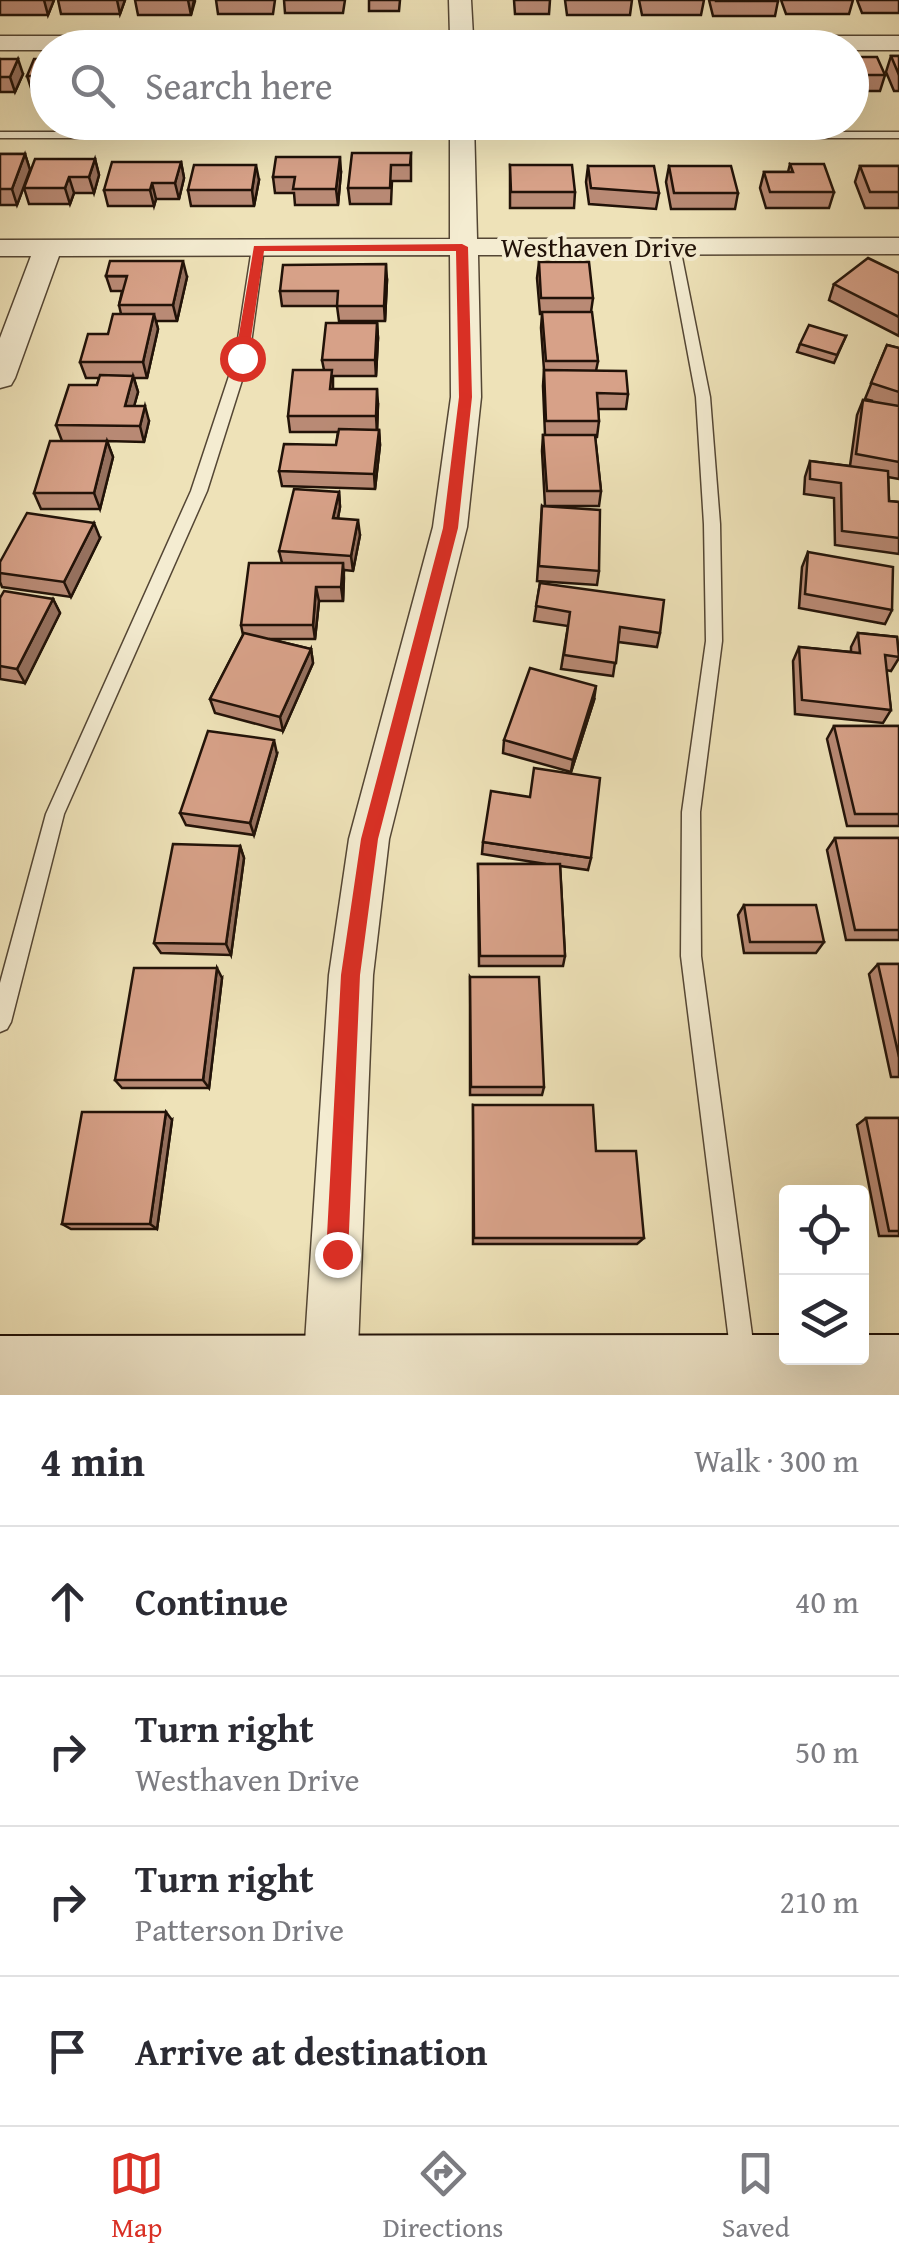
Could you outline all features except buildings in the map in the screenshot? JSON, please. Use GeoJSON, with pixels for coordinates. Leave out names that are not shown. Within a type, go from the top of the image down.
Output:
{"type":"FeatureCollection","features":[{"type":"Feature","properties":{"kind":"main road"},"geometry":{"type":"LineString","coordinates":[[0,1373],[330,1373],[469,1384],[745,1372],[899,1372]]}},
{"type":"Feature","properties":{"kind":"street"},"geometry":{"type":"LineString","coordinates":[[460,0],[461,30]]}},
{"type":"Feature","properties":{"kind":"street"},"geometry":{"type":"LineString","coordinates":[[0,43],[30,43]]}},
{"type":"Feature","properties":{"kind":"street"},"geometry":{"type":"LineString","coordinates":[[869,43],[899,43]]}},
{"type":"Feature","properties":{"kind":"street"},"geometry":{"type":"LineString","coordinates":[[330,1373],[350,975],[370,839],[450,528],[466,397],[462,140]]}},
{"type":"Feature","properties":{"kind":"street","name":"Westhaven Drive"},"geometry":{"type":"LineString","coordinates":[[0,248],[899,246]]}},
{"type":"Feature","properties":{"kind":"street"},"geometry":{"type":"LineString","coordinates":[[0,378],[48,248]]}},
{"type":"Feature","properties":{"kind":"lane"},"geometry":{"type":"LineString","coordinates":[[0,135],[30,135]]}},
{"type":"Feature","properties":{"kind":"lane"},"geometry":{"type":"LineString","coordinates":[[869,135],[899,135]]}},
{"type":"Feature","properties":{"kind":"lane"},"geometry":{"type":"LineString","coordinates":[[674,247],[703,397],[712,524],[714,641],[691,812],[692,956],[745,1372]]}},
{"type":"Feature","properties":{"kind":"lane"},"geometry":{"type":"LineString","coordinates":[[0,1022],[55,814],[198,491],[242,358],[258,248]]}},
{"type":"Feature","properties":{"kind":"route"},"geometry":{"type":"LineString","coordinates":[[242,358],[258,248],[462,247],[466,397],[450,528],[370,839],[350,975],[337,1254]]}}]}
